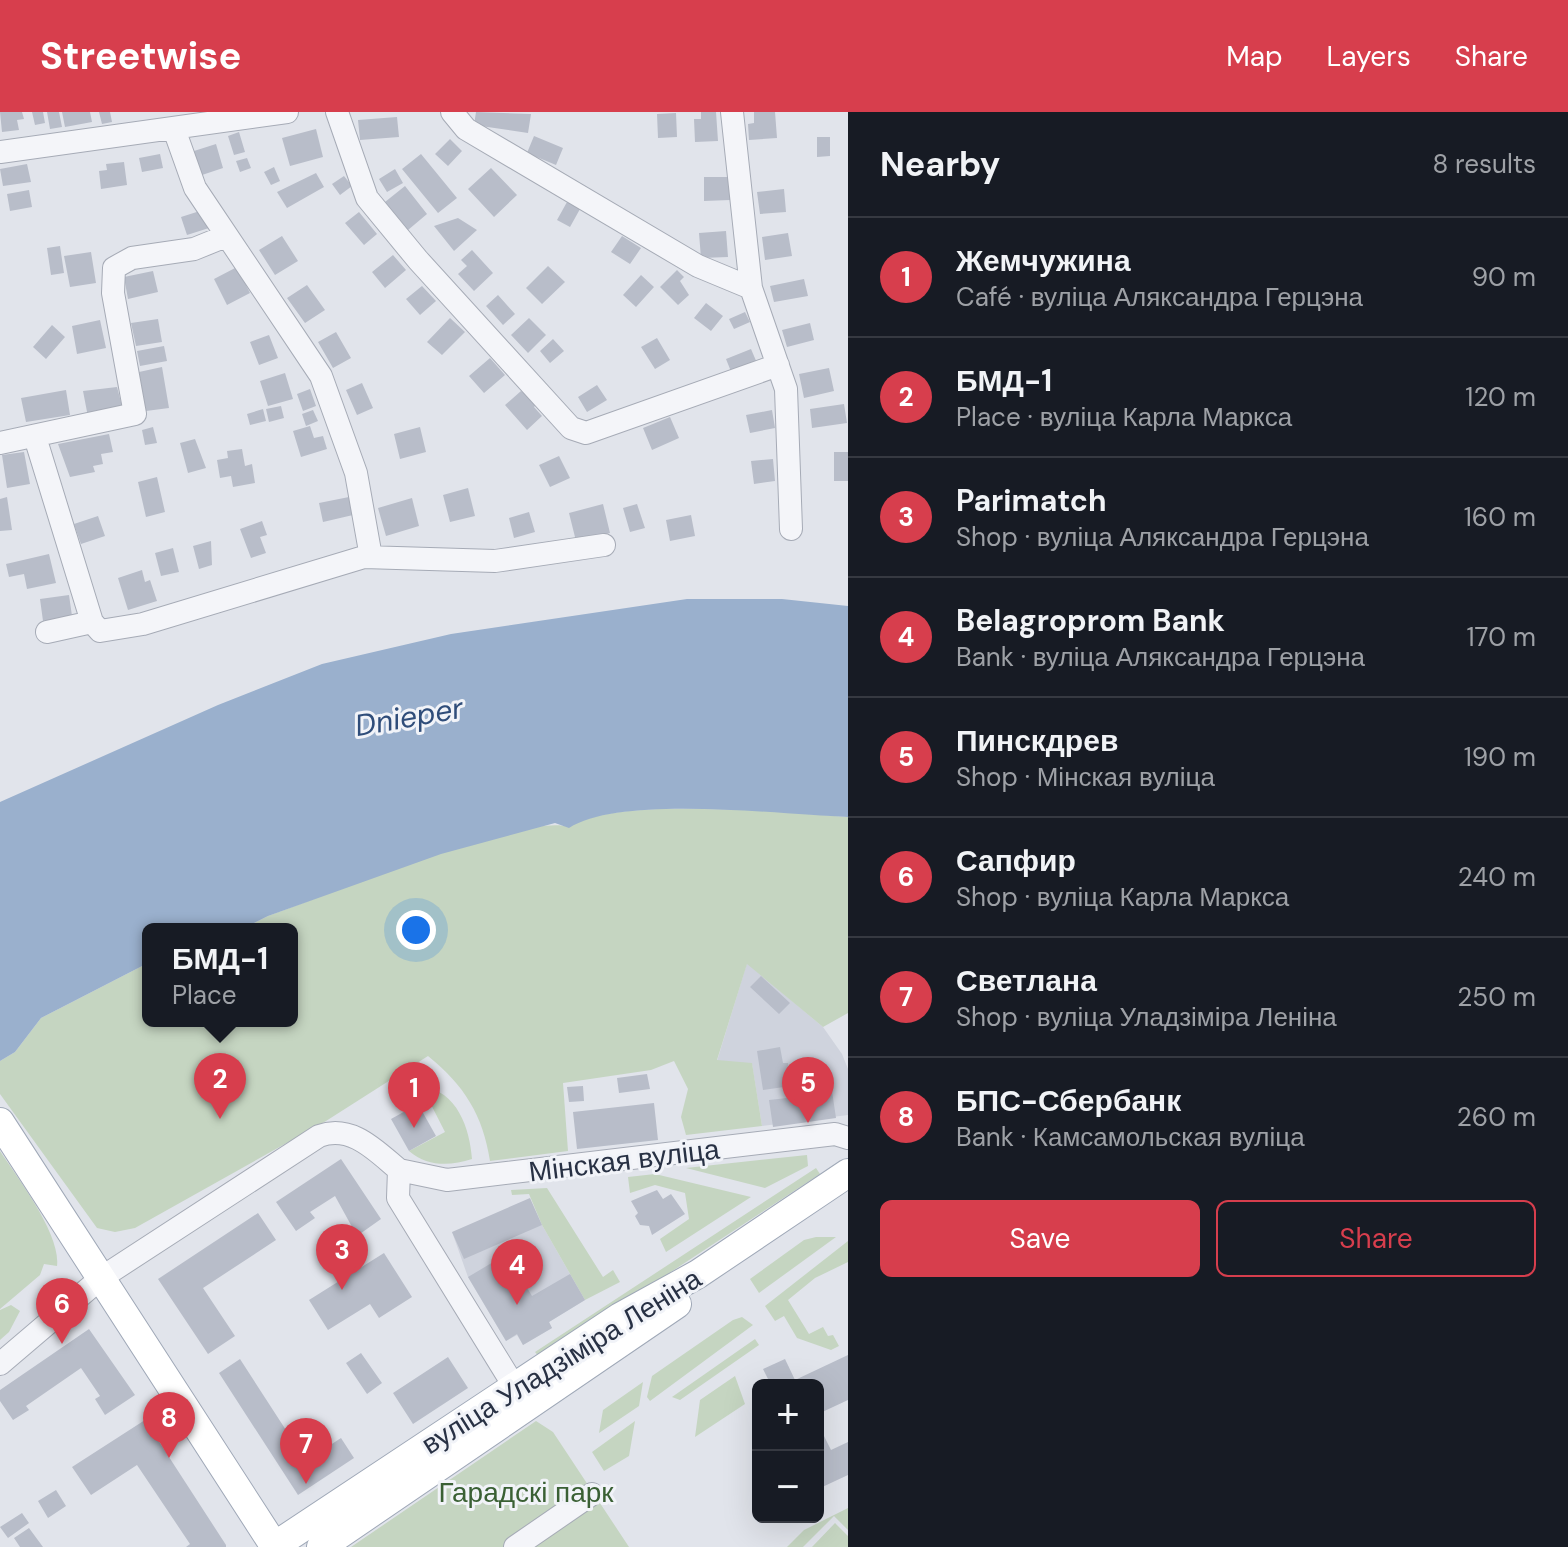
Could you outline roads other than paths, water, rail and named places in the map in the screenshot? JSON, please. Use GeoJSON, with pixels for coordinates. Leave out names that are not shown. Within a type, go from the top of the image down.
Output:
{"type":"FeatureCollection","features":[{"type":"Feature","properties":{"kind":"main road"},"geometry":{"type":"LineString","coordinates":[[0,1122],[274,1547]]}},
{"type":"Feature","properties":{"kind":"main road","name":"вуліца Уладзіміра Леніна"},"geometry":{"type":"LineString","coordinates":[[321,1547],[620,1317],[698,1274],[848,1173]]}},
{"type":"Feature","properties":{"kind":"main road","name":"вуліца Уладзіміра Леніна"},"geometry":{"type":"LineString","coordinates":[[274,1547],[848,1190]]}},
{"type":"Feature","properties":{"kind":"street"},"geometry":{"type":"LineString","coordinates":[[0,152],[174,129],[243,115],[287,112]]}},
{"type":"Feature","properties":{"kind":"street"},"geometry":{"type":"LineString","coordinates":[[337,112],[367,198],[418,260],[571,428],[586,433],[778,365]]}},
{"type":"Feature","properties":{"kind":"street"},"geometry":{"type":"LineString","coordinates":[[452,112],[466,129],[684,258],[751,288]]}},
{"type":"Feature","properties":{"kind":"street"},"geometry":{"type":"LineString","coordinates":[[732,112],[751,288],[786,389],[791,529]]}},
{"type":"Feature","properties":{"kind":"street"},"geometry":{"type":"LineString","coordinates":[[174,129],[195,188],[321,376],[356,473],[371,557]]}},
{"type":"Feature","properties":{"kind":"street"},"geometry":{"type":"LineString","coordinates":[[0,443],[135,414],[113,293],[114,268],[132,258],[194,249],[226,236]]}},
{"type":"Feature","properties":{"kind":"street"},"geometry":{"type":"LineString","coordinates":[[35,437],[92,622],[100,631],[143,624],[371,557],[495,561],[604,545]]}},
{"type":"Feature","properties":{"kind":"street"},"geometry":{"type":"LineString","coordinates":[[47,632],[92,622]]}},
{"type":"Feature","properties":{"kind":"street"},"geometry":{"type":"LineString","coordinates":[[0,1364],[101,1278],[319,1136],[344,1131],[360,1138],[399,1170],[398,1198],[520,1396]]}},
{"type":"Feature","properties":{"kind":"street","name":"Мінская вуліца"},"geometry":{"type":"LineString","coordinates":[[399,1170],[447,1180],[835,1134],[848,1138]]}},
{"type":"Feature","properties":{"kind":"street"},"geometry":{"type":"LineString","coordinates":[[515,1547],[592,1494]]}},
{"type":"Feature","properties":{"kind":"water","name":"Dnieper"},"geometry":{"type":"Polygon","coordinates":[[[687,599],[782,599],[848,606],[848,817],[704,809],[626,812],[593,818],[569,828],[555,823],[441,854],[254,923],[142,923],[142,966],[41,1018],[15,1052],[0,1061],[0,802],[218,705],[322,664],[451,634],[687,599]]]}},
{"type":"Feature","properties":{"kind":"place","name":"БМД-1"},"geometry":{"type":"Point","coordinates":[220,1119]}},
{"type":"Feature","properties":{"kind":"place","name":"Пинскдрев"},"geometry":{"type":"Point","coordinates":[808,1123]}},
{"type":"Feature","properties":{"kind":"place","name":"Жемчужина"},"geometry":{"type":"Point","coordinates":[414,1128]}},
{"type":"Feature","properties":{"kind":"place","name":"Parimatch"},"geometry":{"type":"Point","coordinates":[342,1290]}},
{"type":"Feature","properties":{"kind":"place","name":"Belagroprom Bank"},"geometry":{"type":"Point","coordinates":[517,1305]}},
{"type":"Feature","properties":{"kind":"place","name":"Сапфир"},"geometry":{"type":"Point","coordinates":[62,1344]}},
{"type":"Feature","properties":{"kind":"place","name":"БПС-Сбербанк"},"geometry":{"type":"Point","coordinates":[169,1458]}},
{"type":"Feature","properties":{"kind":"place","name":"Светлана"},"geometry":{"type":"Point","coordinates":[306,1484]}},
{"type":"Feature","properties":{"kind":"park label","name":"Гарадскі парк"},"geometry":{"type":"Point","coordinates":[526,1492]}}]}
